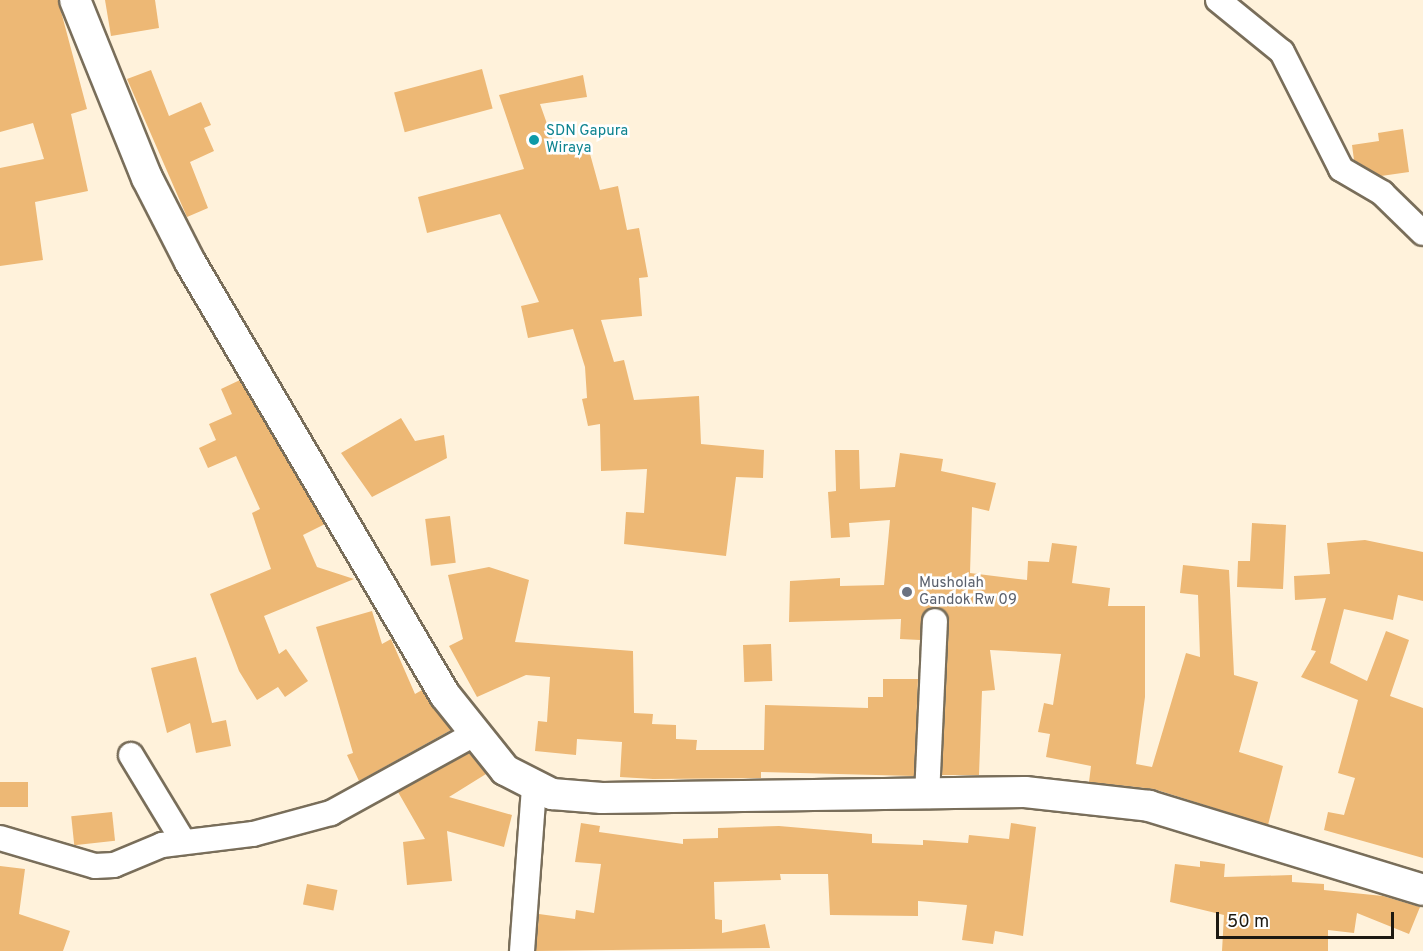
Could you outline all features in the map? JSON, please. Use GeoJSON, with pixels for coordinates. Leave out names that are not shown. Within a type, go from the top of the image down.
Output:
{"type":"FeatureCollection","features":[{"type":"Feature","properties":{"kind":"main road"},"geometry":{"type":"LineString","coordinates":[[75,0],[147,178],[190,262],[375,579],[474,734],[505,770],[534,787],[602,798],[927,796],[1025,792],[1149,806],[1423,890]]}},
{"type":"Feature","properties":{"kind":"street"},"geometry":{"type":"LineString","coordinates":[[1218,0],[1282,52],[1341,170],[1382,193],[1423,233]]}},
{"type":"Feature","properties":{"kind":"street"},"geometry":{"type":"LineString","coordinates":[[927,796],[935,621]]}},
{"type":"Feature","properties":{"kind":"street"},"geometry":{"type":"LineString","coordinates":[[0,838],[95,866],[132,861],[183,840],[253,834],[331,813],[474,734]]}},
{"type":"Feature","properties":{"kind":"street"},"geometry":{"type":"LineString","coordinates":[[130,755],[183,840]]}},
{"type":"Feature","properties":{"kind":"street"},"geometry":{"type":"LineString","coordinates":[[522,951],[534,787]]}},
{"type":"Feature","properties":{"kind":"building"},"geometry":{"type":"Polygon","coordinates":[[[0,0],[58,0],[87,109],[71,114],[88,191],[35,202],[43,260],[0,266],[0,168],[44,159],[33,123],[0,132],[0,0]]]}},
{"type":"Feature","properties":{"kind":"building"},"geometry":{"type":"Polygon","coordinates":[[[105,0],[155,0],[159,28],[111,36],[105,0]]]}},
{"type":"Feature","properties":{"kind":"building"},"geometry":{"type":"Polygon","coordinates":[[[482,69],[493,109],[405,132],[394,93],[482,69]]]}},
{"type":"Feature","properties":{"kind":"building"},"geometry":{"type":"Polygon","coordinates":[[[151,70],[169,116],[201,102],[211,125],[204,128],[214,151],[190,162],[208,208],[187,217],[127,79],[151,70]]]}},
{"type":"Feature","properties":{"kind":"building"},"geometry":{"type":"Polygon","coordinates":[[[583,75],[587,97],[540,104],[557,152],[587,143],[600,190],[618,186],[627,230],[639,228],[648,277],[639,278],[642,316],[601,320],[614,362],[624,360],[634,400],[699,396],[701,444],[764,450],[763,478],[736,477],[726,556],[624,544],[626,512],[644,513],[647,469],[601,471],[600,424],[588,426],[582,399],[587,398],[585,367],[573,329],[528,338],[521,306],[539,302],[500,214],[427,233],[418,197],[524,169],[499,95],[583,75]]]}},
{"type":"Feature","properties":{"kind":"building"},"geometry":{"type":"Polygon","coordinates":[[[1403,129],[1409,172],[1381,176],[1354,160],[1352,145],[1379,141],[1378,133],[1403,129]]]}},
{"type":"Feature","properties":{"kind":"building"},"geometry":{"type":"Polygon","coordinates":[[[240,380],[325,524],[303,535],[317,567],[354,579],[264,616],[279,654],[286,649],[308,681],[285,697],[278,687],[257,700],[239,671],[210,594],[271,569],[252,513],[260,509],[236,456],[208,468],[199,448],[216,440],[209,424],[232,414],[221,389],[240,380]]]}},
{"type":"Feature","properties":{"kind":"building"},"geometry":{"type":"Polygon","coordinates":[[[401,418],[415,441],[444,435],[447,458],[372,497],[341,453],[401,418]]]}},
{"type":"Feature","properties":{"kind":"building"},"geometry":{"type":"Polygon","coordinates":[[[835,450],[859,450],[860,489],[895,487],[900,453],[943,459],[941,471],[996,483],[989,511],[972,507],[970,573],[1027,580],[1028,561],[1049,562],[1052,543],[1077,546],[1072,583],[1110,588],[1108,606],[1145,606],[1145,697],[1136,764],[1152,767],[1186,653],[1200,657],[1198,595],[1180,593],[1183,565],[1229,570],[1234,675],[1258,682],[1239,752],[1283,766],[1268,825],[1154,789],[1089,782],[1091,766],[1046,757],[1050,734],[1038,732],[1044,703],[1053,705],[1061,654],[990,650],[995,690],[982,691],[979,775],[942,775],[949,622],[943,609],[923,613],[920,640],[900,639],[901,619],[789,622],[790,581],[840,578],[840,586],[884,585],[890,520],[849,523],[850,537],[831,538],[828,492],[836,491],[835,450]]]}},
{"type":"Feature","properties":{"kind":"building"},"geometry":{"type":"Polygon","coordinates":[[[450,516],[456,563],[431,566],[425,519],[450,516]]]}},
{"type":"Feature","properties":{"kind":"building"},"geometry":{"type":"Polygon","coordinates":[[[1252,523],[1286,525],[1283,589],[1237,587],[1238,561],[1250,561],[1252,523]]]}},
{"type":"Feature","properties":{"kind":"building"},"geometry":{"type":"Polygon","coordinates":[[[1365,540],[1423,552],[1423,601],[1398,595],[1393,620],[1344,609],[1330,663],[1367,681],[1386,631],[1409,640],[1390,696],[1423,708],[1423,858],[1324,830],[1328,812],[1344,815],[1355,778],[1338,773],[1358,700],[1301,677],[1316,651],[1311,650],[1326,598],[1295,600],[1294,576],[1330,574],[1327,543],[1365,540]]]}},
{"type":"Feature","properties":{"kind":"building"},"geometry":{"type":"Polygon","coordinates":[[[489,567],[529,580],[515,642],[633,651],[634,713],[653,714],[652,724],[676,725],[676,739],[697,740],[696,750],[764,750],[765,705],[868,708],[868,697],[883,697],[883,679],[918,679],[914,776],[761,772],[761,778],[620,777],[622,742],[577,739],[576,755],[535,751],[538,721],[547,722],[550,677],[526,675],[477,697],[449,646],[463,639],[448,575],[489,567]]]}},
{"type":"Feature","properties":{"kind":"building"},"geometry":{"type":"Polygon","coordinates":[[[372,611],[382,644],[391,639],[415,694],[422,690],[451,730],[359,781],[347,755],[353,753],[316,627],[372,611]]]}},
{"type":"Feature","properties":{"kind":"building"},"geometry":{"type":"Polygon","coordinates":[[[771,644],[772,681],[744,682],[743,645],[771,644]]]}},
{"type":"Feature","properties":{"kind":"building"},"geometry":{"type":"Polygon","coordinates":[[[196,657],[212,723],[226,720],[231,746],[196,753],[190,723],[167,733],[151,668],[196,657]]]}},
{"type":"Feature","properties":{"kind":"building"},"geometry":{"type":"Polygon","coordinates":[[[469,753],[486,774],[449,797],[512,815],[504,847],[447,831],[452,881],[407,885],[403,842],[425,839],[398,792],[469,753]]]}},
{"type":"Feature","properties":{"kind":"building"},"geometry":{"type":"Polygon","coordinates":[[[0,782],[28,782],[28,807],[0,807],[0,782]]]}},
{"type":"Feature","properties":{"kind":"building"},"geometry":{"type":"Polygon","coordinates":[[[112,812],[115,841],[74,845],[71,816],[112,812]]]}},
{"type":"Feature","properties":{"kind":"building"},"geometry":{"type":"Polygon","coordinates":[[[581,823],[600,826],[599,832],[683,844],[683,839],[718,838],[718,828],[779,826],[872,834],[872,843],[923,845],[923,840],[968,843],[969,835],[1009,839],[1011,823],[1036,827],[1023,936],[995,931],[993,944],[962,940],[967,905],[918,901],[918,916],[830,915],[828,874],[780,874],[781,880],[714,882],[715,919],[722,920],[722,933],[765,924],[770,948],[536,951],[539,914],[575,919],[576,910],[594,913],[601,864],[575,862],[581,823]]]}},
{"type":"Feature","properties":{"kind":"building"},"geometry":{"type":"Polygon","coordinates":[[[1200,861],[1225,864],[1224,877],[1292,875],[1292,882],[1324,884],[1324,890],[1383,896],[1420,907],[1409,934],[1357,913],[1354,933],[1328,930],[1328,951],[1222,951],[1224,915],[1170,902],[1175,864],[1200,867],[1200,861]]]}},
{"type":"Feature","properties":{"kind":"building"},"geometry":{"type":"Polygon","coordinates":[[[0,866],[25,869],[19,914],[70,931],[63,951],[0,951],[0,866]]]}},
{"type":"Feature","properties":{"kind":"building"},"geometry":{"type":"Polygon","coordinates":[[[307,884],[337,890],[333,911],[303,905],[307,884]]]}},
{"type":"Feature","properties":{"kind":"place","name":"SDN Gapura Wiraya"},"geometry":{"type":"Point","coordinates":[534,140]}},
{"type":"Feature","properties":{"kind":"place","name":"Musholah Gandok Rw 09"},"geometry":{"type":"Point","coordinates":[907,592]}}]}
